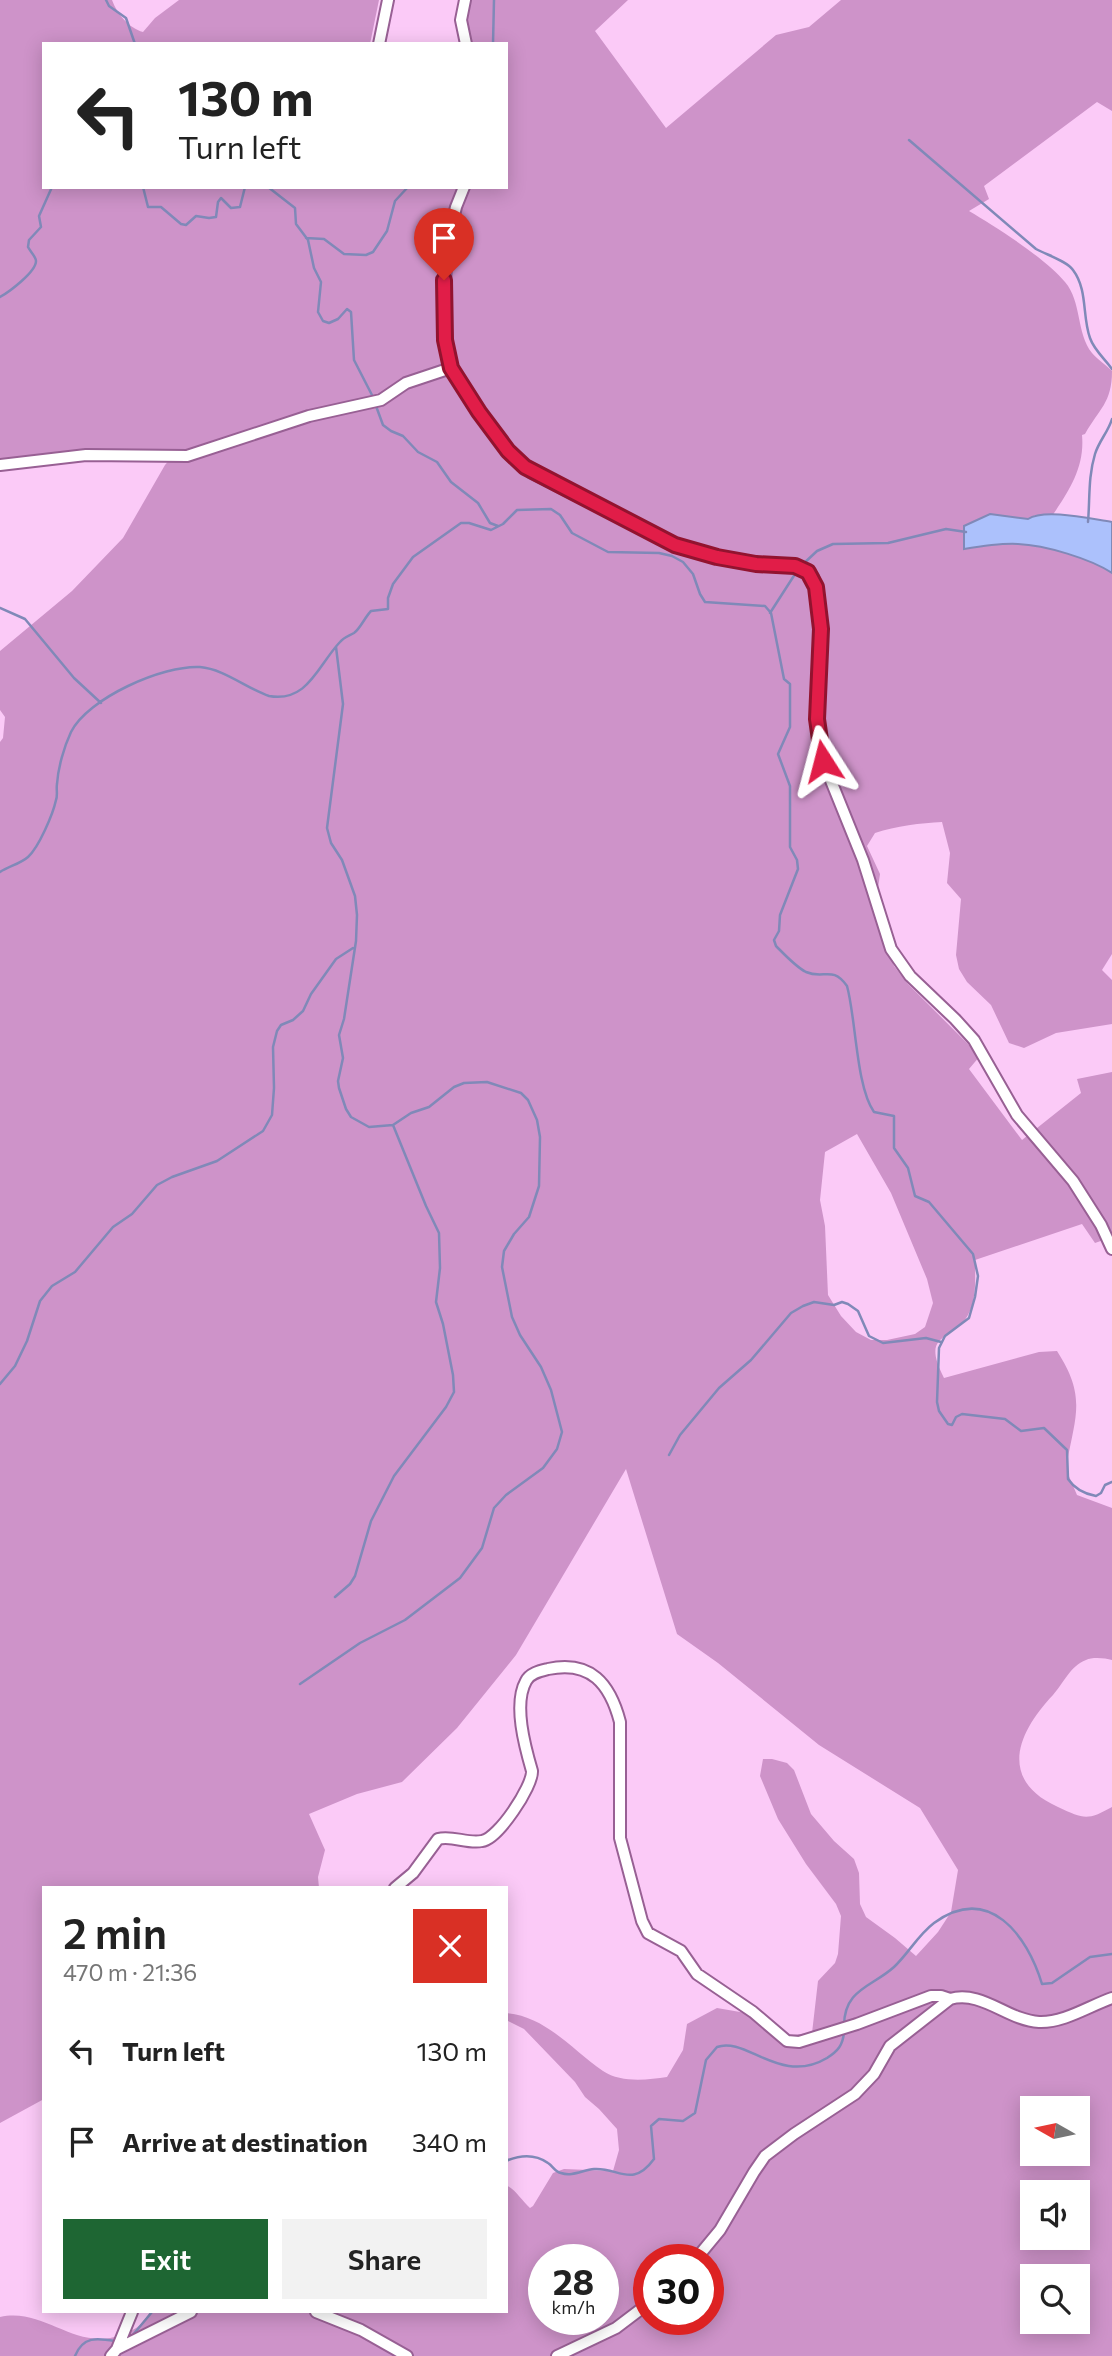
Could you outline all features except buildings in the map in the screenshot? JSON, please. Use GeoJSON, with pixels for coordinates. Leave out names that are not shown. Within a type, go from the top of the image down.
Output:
{"type":"FeatureCollection","features":[{"type":"Feature","properties":{"kind":"street"},"geometry":{"type":"LineString","coordinates":[[379,42],[388,0]]}},
{"type":"Feature","properties":{"kind":"street"},"geometry":{"type":"LineString","coordinates":[[465,0],[461,20],[466,42]]}},
{"type":"Feature","properties":{"kind":"street"},"geometry":{"type":"LineString","coordinates":[[463,189],[449,236],[444,280],[445,340],[451,368],[508,451],[532,473],[675,545],[756,564],[795,566],[813,577],[821,629],[817,719],[823,761],[863,860],[891,949],[910,976],[974,1040],[1017,1115],[1073,1181],[1101,1225],[1112,1249]]}},
{"type":"Feature","properties":{"kind":"street"},"geometry":{"type":"LineString","coordinates":[[0,465],[86,455],[180,457],[309,416],[376,401],[406,383],[451,368]]}},
{"type":"Feature","properties":{"kind":"street"},"geometry":{"type":"LineString","coordinates":[[398,1886],[413,1873],[438,1839],[485,1841],[499,1832],[532,1781],[519,1706],[525,1683],[528,1677],[537,1672],[562,1666],[573,1667],[593,1674],[602,1683],[620,1722],[620,1838],[642,1921],[648,1933],[678,1948],[697,1974],[753,2012],[787,2041],[799,2042],[931,1996],[950,1999]]}},
{"type":"Feature","properties":{"kind":"street"},"geometry":{"type":"LineString","coordinates":[[708,2244],[720,2230],[765,2156],[855,2094],[874,2074],[890,2046],[950,1999],[974,1998],[1010,2015],[1041,2022],[1068,2016],[1112,1998]]}},
{"type":"Feature","properties":{"kind":"street"},"geometry":{"type":"LineString","coordinates":[[114,2353],[132,2313]]}},
{"type":"Feature","properties":{"kind":"street"},"geometry":{"type":"LineString","coordinates":[[114,2353],[189,2313]]}},
{"type":"Feature","properties":{"kind":"street"},"geometry":{"type":"LineString","coordinates":[[318,2313],[360,2330],[407,2356]]}},
{"type":"Feature","properties":{"kind":"street"},"geometry":{"type":"LineString","coordinates":[[556,2356],[616,2328],[633,2315]]}},
{"type":"Feature","properties":{"kind":"shaded area"},"geometry":{"type":"Polygon","coordinates":[[[0,0],[112,0],[124,20],[143,32],[155,18],[179,0],[379,0],[370,42],[42,42],[42,189],[508,189],[508,42],[469,42],[462,21],[465,0],[628,0],[595,31],[666,128],[776,35],[809,27],[841,0],[1112,0],[1112,111],[1097,102],[984,186],[989,199],[969,211],[1033,253],[1065,282],[1074,299],[1087,345],[1112,371],[1110,391],[1104,405],[1082,435],[1078,468],[1070,488],[1052,516],[1036,515],[964,549],[998,544],[1030,545],[1080,558],[1112,573],[1112,954],[1102,970],[1112,980],[1112,1024],[1056,1033],[1024,1048],[1009,1043],[991,1005],[967,982],[959,969],[956,955],[961,899],[947,883],[950,853],[942,822],[908,825],[875,833],[867,846],[880,874],[876,902],[894,966],[908,984],[980,1056],[969,1069],[1022,1140],[1081,1093],[1077,1079],[1112,1072],[1112,1237],[1095,1243],[1082,1224],[975,1260],[975,1288],[971,1309],[961,1324],[941,1339],[935,1352],[944,1378],[1039,1352],[1057,1351],[1075,1393],[1075,1418],[1067,1462],[1068,1474],[1077,1495],[1112,1508],[1112,1660],[1089,1659],[1071,1671],[1030,1725],[1020,1755],[1021,1770],[1027,1783],[1039,1796],[1058,1807],[1085,1817],[1097,1815],[1112,1807],[1112,2356],[0,2356],[0,2317],[31,2318],[74,2334],[104,2339],[135,2329],[149,2313],[508,2313],[508,2186],[530,2208],[553,2173],[564,2169],[613,2171],[619,2150],[617,2129],[524,2029],[508,2021],[508,2013],[534,2020],[546,2027],[610,2075],[634,2080],[667,2077],[683,2050],[687,2024],[717,2008],[763,2016],[790,2035],[812,2033],[818,1981],[835,1963],[841,1916],[836,1904],[806,1864],[778,1819],[760,1776],[763,1759],[787,1763],[794,1770],[811,1814],[854,1859],[859,1873],[860,1904],[866,1917],[916,1956],[938,1932],[951,1912],[958,1870],[920,1808],[819,1745],[718,1663],[677,1634],[626,1469],[516,1655],[457,1728],[402,1782],[357,1794],[309,1814],[325,1850],[318,1877],[319,1886],[42,1886],[42,2100],[0,2123],[0,742],[3,738],[5,717],[0,710],[0,651],[72,591],[123,538],[172,457],[83,450],[0,463],[0,0]],[[857,1134],[825,1152],[820,1200],[825,1226],[828,1295],[841,1316],[856,1332],[871,1340],[887,1340],[915,1334],[925,1327],[933,1303],[927,1279],[891,1193],[857,1134]]]}},
{"type":"Feature","properties":{"kind":"water"},"geometry":{"type":"Polygon","coordinates":[[[990,514],[1028,519],[1057,514],[1112,522],[1112,573],[1080,558],[1029,545],[998,544],[964,549],[964,526],[990,514]]]}},
{"type":"Feature","properties":{"kind":"waterway"},"geometry":{"type":"LineString","coordinates":[[106,0],[109,6],[126,18],[134,42]]}},
{"type":"Feature","properties":{"kind":"waterway"},"geometry":{"type":"LineString","coordinates":[[493,42],[494,0]]}},
{"type":"Feature","properties":{"kind":"waterway"},"geometry":{"type":"LineString","coordinates":[[909,140],[1036,249],[1070,267],[1081,286],[1090,338],[1112,369]]}},
{"type":"Feature","properties":{"kind":"waterway"},"geometry":{"type":"LineString","coordinates":[[0,297],[35,266],[36,259],[28,247],[29,240],[41,227],[39,216],[51,189]]}},
{"type":"Feature","properties":{"kind":"waterway"},"geometry":{"type":"LineString","coordinates":[[144,189],[148,207],[161,207],[181,224],[186,225],[196,216],[216,217],[221,198],[231,208],[240,207],[244,189]]}},
{"type":"Feature","properties":{"kind":"waterway"},"geometry":{"type":"LineString","coordinates":[[271,189],[295,208],[296,224],[308,240],[314,268],[321,282],[318,312],[323,321],[329,323],[338,319],[347,309],[351,312],[354,360],[374,399]]}},
{"type":"Feature","properties":{"kind":"waterway"},"geometry":{"type":"LineString","coordinates":[[306,238],[324,239],[344,254],[366,255],[373,252],[387,231],[395,201],[406,189]]}},
{"type":"Feature","properties":{"kind":"waterway"},"geometry":{"type":"LineString","coordinates":[[376,406],[383,425],[403,436],[418,452],[437,462],[451,482],[478,503],[490,523],[498,526]]}},
{"type":"Feature","properties":{"kind":"waterway"},"geometry":{"type":"LineString","coordinates":[[1088,522],[1093,463],[1112,419]]}},
{"type":"Feature","properties":{"kind":"waterway"},"geometry":{"type":"LineString","coordinates":[[0,872],[28,857],[41,838],[57,798],[59,771],[68,738],[80,719],[93,707],[147,678],[200,667],[218,671],[269,696],[293,694],[311,680],[332,651],[356,631],[371,611],[388,609],[388,598],[393,584],[413,557],[461,523],[491,530],[503,524],[517,510],[551,509],[560,515],[572,533],[608,552],[659,553],[683,562],[693,574],[705,602],[765,606],[771,613],[784,679],[790,684],[790,727],[778,754],[790,786],[790,847],[797,860],[798,869],[780,915],[779,931],[774,940],[776,946],[802,970],[812,974],[832,974],[847,986],[860,1070],[868,1101],[874,1112],[894,1116],[894,1148],[908,1168],[915,1196],[929,1202],[973,1254],[978,1276],[969,1318],[945,1336],[939,1348],[939,1411],[948,1424],[952,1425],[956,1417],[962,1414],[1005,1419],[1021,1431],[1044,1428],[1067,1450],[1068,1479],[1077,1488],[1096,1496],[1105,1485],[1112,1482]]}},
{"type":"Feature","properties":{"kind":"waterway"},"geometry":{"type":"LineString","coordinates":[[801,566],[817,551],[833,544],[888,543],[946,529],[966,532]]}},
{"type":"Feature","properties":{"kind":"waterway"},"geometry":{"type":"LineString","coordinates":[[770,613],[797,571]]}},
{"type":"Feature","properties":{"kind":"waterway"},"geometry":{"type":"LineString","coordinates":[[0,608],[25,619],[74,678],[101,703]]}},
{"type":"Feature","properties":{"kind":"waterway"},"geometry":{"type":"LineString","coordinates":[[300,1684],[360,1643],[405,1620],[460,1578],[482,1548],[494,1508],[506,1495],[543,1468],[557,1449],[562,1432],[551,1390],[512,1317],[502,1267],[504,1251],[529,1217],[539,1186],[540,1137],[537,1120],[528,1100],[521,1093],[487,1082],[464,1083],[454,1087],[429,1107],[411,1113],[393,1125],[369,1127],[351,1117],[339,1088],[343,1058],[339,1035],[356,941],[357,915],[355,896],[327,828],[343,704],[336,647]]}},
{"type":"Feature","properties":{"kind":"waterway"},"geometry":{"type":"LineString","coordinates":[[0,1384],[15,1366],[27,1341],[40,1301],[52,1286],[75,1272],[113,1227],[132,1214],[157,1185],[217,1161],[263,1131],[272,1115],[273,1047],[277,1031],[281,1025],[293,1020],[303,1011],[311,994],[336,959],[353,948]]}},
{"type":"Feature","properties":{"kind":"waterway"},"geometry":{"type":"LineString","coordinates":[[335,1597],[355,1576],[371,1521],[394,1476],[446,1407],[454,1392],[443,1324],[436,1302],[440,1268],[439,1233],[393,1125]]}},
{"type":"Feature","properties":{"kind":"waterway"},"geometry":{"type":"LineString","coordinates":[[669,1455],[680,1435],[719,1388],[751,1360],[791,1313],[803,1306],[814,1302],[848,1304],[858,1311],[869,1336],[883,1343],[926,1338],[941,1342]]}},
{"type":"Feature","properties":{"kind":"waterway"},"geometry":{"type":"LineString","coordinates":[[844,2026],[845,2014],[854,1996],[894,1967],[928,1928],[954,1912],[972,1909],[988,1912],[1003,1920],[1027,1948],[1042,1984],[1052,1983],[1090,1957],[1112,1954]]}},
{"type":"Feature","properties":{"kind":"waterway"},"geometry":{"type":"LineString","coordinates":[[508,2160],[533,2157],[565,2174],[594,2169],[632,2175],[639,2173],[654,2159],[651,2126],[659,2119],[683,2121],[695,2113],[706,2060],[717,2047],[728,2045],[740,2048],[779,2064],[794,2067],[810,2065],[827,2058],[841,2044],[844,2032]]}},
{"type":"Feature","properties":{"kind":"waterway"},"geometry":{"type":"LineString","coordinates":[[132,2336],[151,2313]]}},
{"type":"Feature","properties":{"kind":"waterway"},"geometry":{"type":"LineString","coordinates":[[75,2356],[78,2349],[91,2340],[115,2341]]}},
{"type":"Feature","properties":{"kind":"route"},"geometry":{"type":"LineString","coordinates":[[444,280],[445,340],[451,368],[479,412],[517,461],[532,473],[675,545],[756,564],[795,566],[803,568],[813,577],[821,629],[817,719],[823,761]]}}]}
